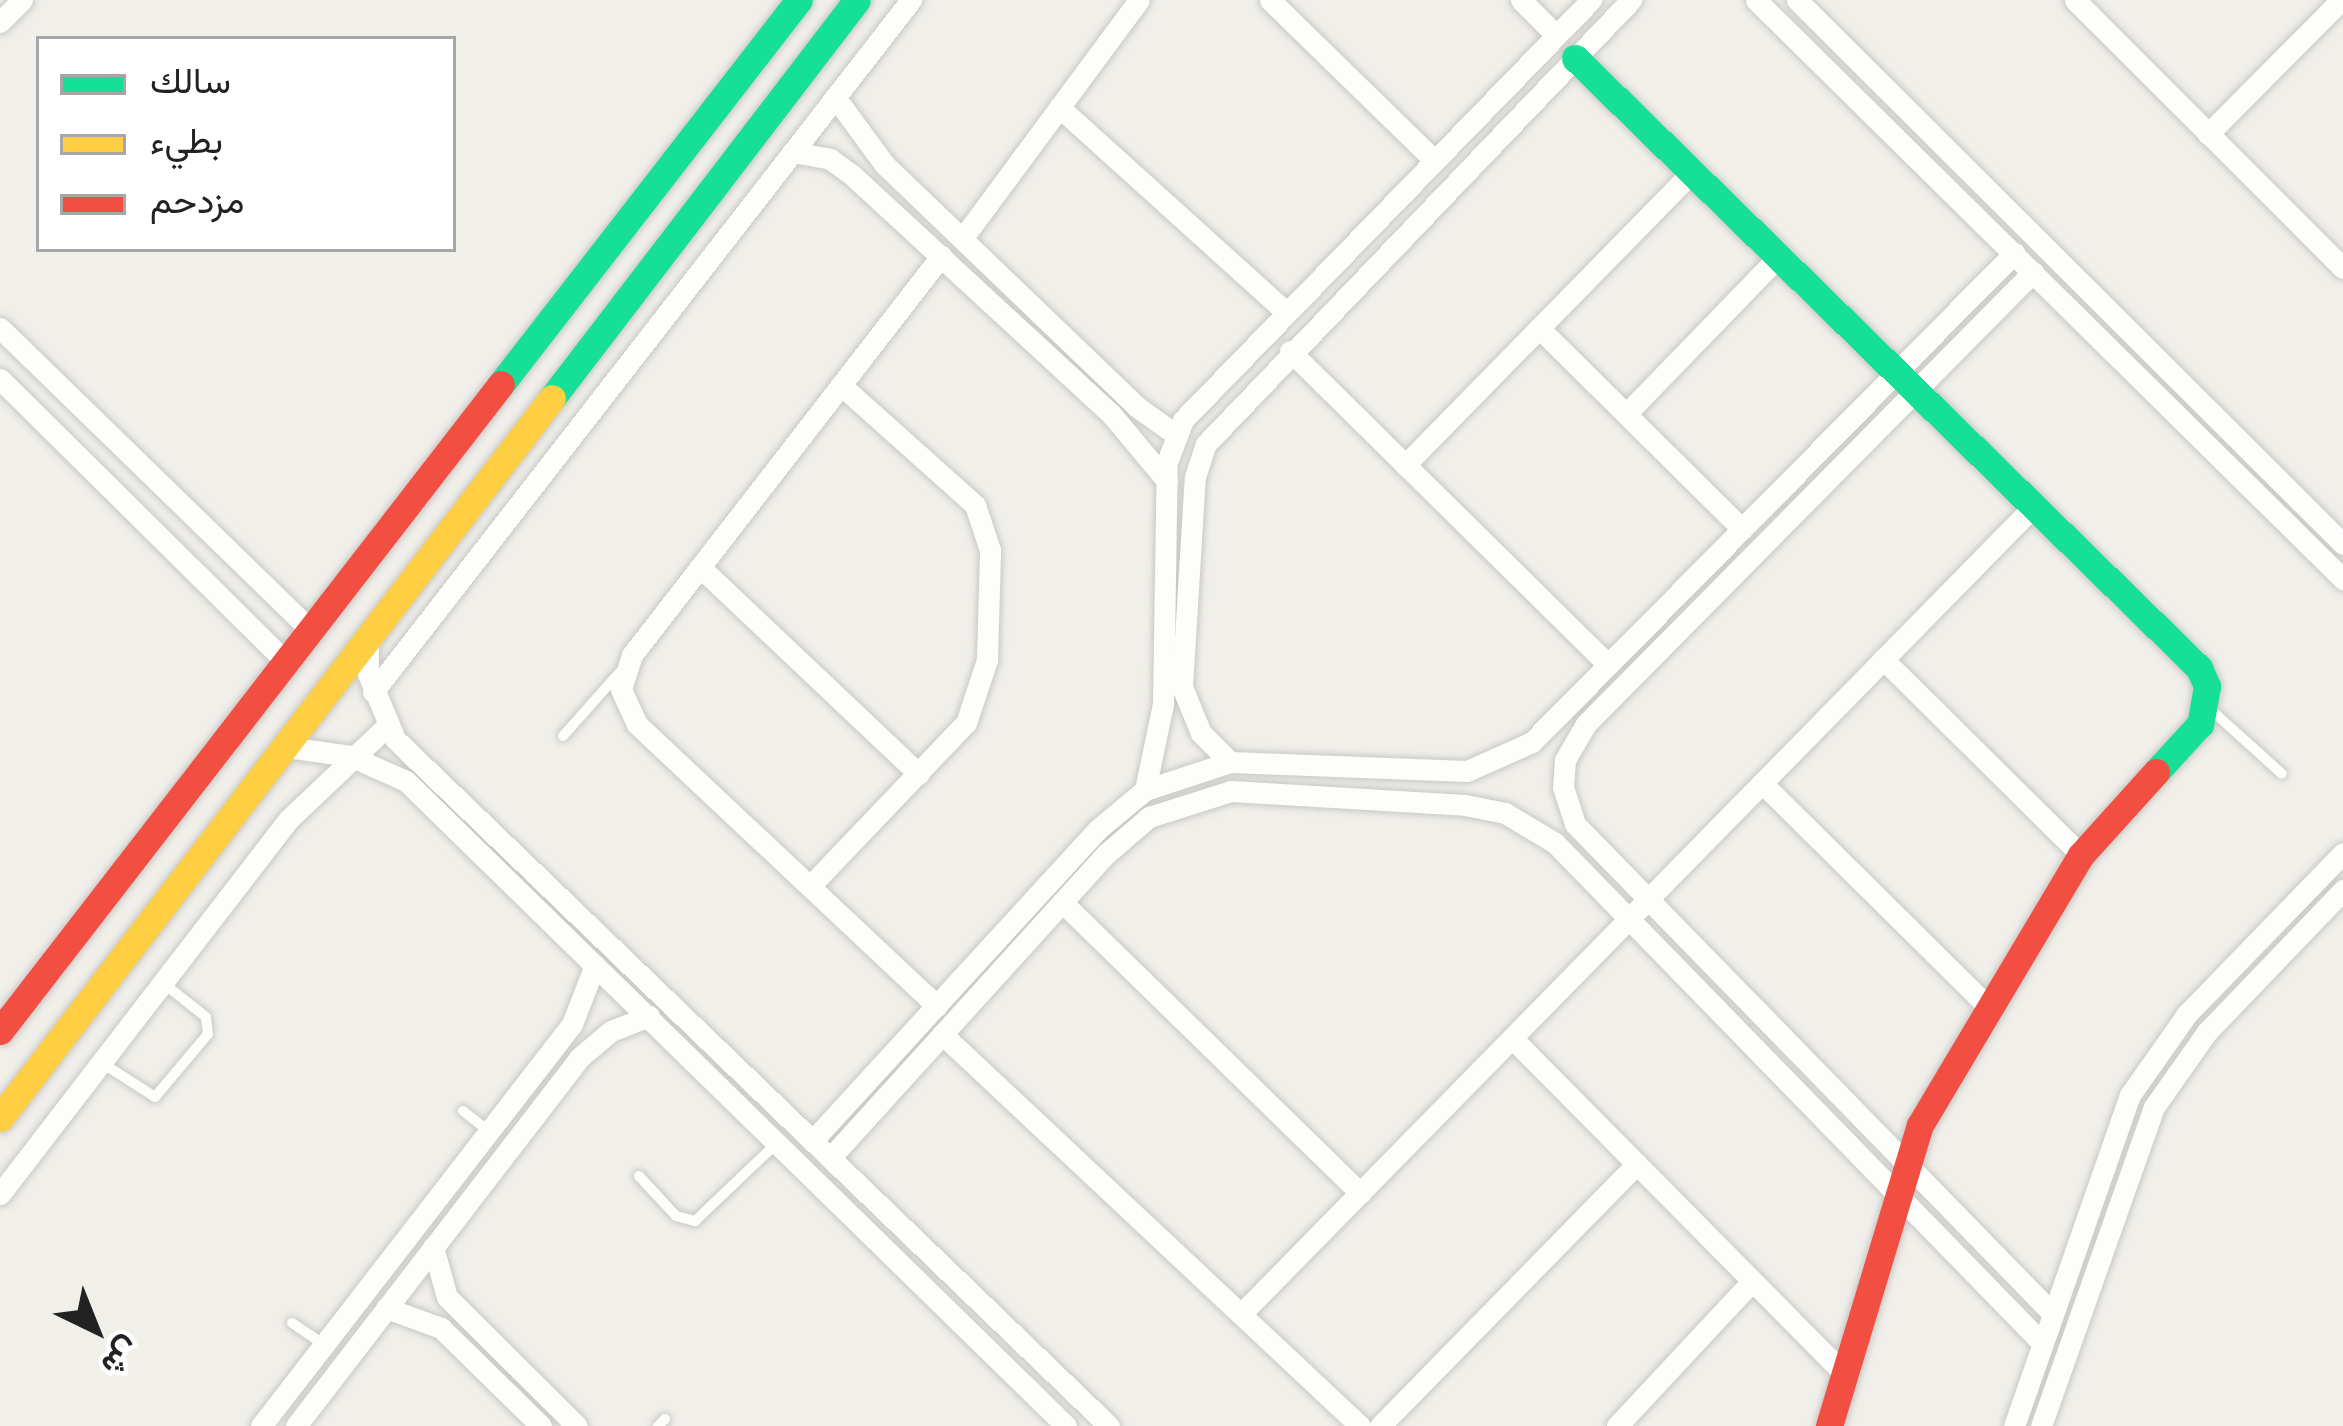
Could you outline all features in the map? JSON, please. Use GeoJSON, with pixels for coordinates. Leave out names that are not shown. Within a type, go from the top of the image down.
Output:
{"type":"FeatureCollection","features":[{"type":"Feature","properties":{"kind":"street"},"geometry":{"type":"LineString","coordinates":[[0,22],[22,0]]}},
{"type":"Feature","properties":{"kind":"street"},"geometry":{"type":"LineString","coordinates":[[0,1031],[799,0]]}},
{"type":"Feature","properties":{"kind":"street"},"geometry":{"type":"LineString","coordinates":[[0,1118],[857,0]]}},
{"type":"Feature","properties":{"kind":"street"},"geometry":{"type":"LineString","coordinates":[[373,692],[911,0]]}},
{"type":"Feature","properties":{"kind":"street"},"geometry":{"type":"LineString","coordinates":[[965,235],[1139,0]]}},
{"type":"Feature","properties":{"kind":"street"},"geometry":{"type":"LineString","coordinates":[[1270,0],[1433,160]]}},
{"type":"Feature","properties":{"kind":"street"},"geometry":{"type":"LineString","coordinates":[[1521,0],[1556,35]]}},
{"type":"Feature","properties":{"kind":"street"},"geometry":{"type":"LineString","coordinates":[[1144,790],[1162,724],[1167,482],[1175,434],[1286,311],[1591,0]]}},
{"type":"Feature","properties":{"kind":"street"},"geometry":{"type":"LineString","coordinates":[[1230,762],[1194,723],[1183,687],[1195,477],[1216,429],[1631,0]]}},
{"type":"Feature","properties":{"kind":"street"},"geometry":{"type":"LineString","coordinates":[[1756,0],[2343,580]]}},
{"type":"Feature","properties":{"kind":"street"},"geometry":{"type":"LineString","coordinates":[[1797,0],[2343,544]]}},
{"type":"Feature","properties":{"kind":"street"},"geometry":{"type":"LineString","coordinates":[[2075,0],[2343,268]]}},
{"type":"Feature","properties":{"kind":"street"},"geometry":{"type":"LineString","coordinates":[[2208,134],[2341,0]]}},
{"type":"Feature","properties":{"kind":"street"},"geometry":{"type":"LineString","coordinates":[[1575,58],[2198,668],[2207,706],[2081,855],[1988,1006],[1905,1162],[1828,1426]]}},
{"type":"Feature","properties":{"kind":"street"},"geometry":{"type":"LineString","coordinates":[[1867,110],[1887,88]]}},
{"type":"Feature","properties":{"kind":"street"},"geometry":{"type":"LineString","coordinates":[[835,97],[864,142],[1069,340],[1175,434]]}},
{"type":"Feature","properties":{"kind":"street"},"geometry":{"type":"LineString","coordinates":[[1059,107],[1286,311]]}},
{"type":"Feature","properties":{"kind":"street"},"geometry":{"type":"LineString","coordinates":[[841,166],[864,142]]}},
{"type":"Feature","properties":{"kind":"street"},"geometry":{"type":"LineString","coordinates":[[793,152],[841,166],[1051,358],[1167,482]]}},
{"type":"Feature","properties":{"kind":"street"},"geometry":{"type":"LineString","coordinates":[[1406,465],[1691,173]]}},
{"type":"Feature","properties":{"kind":"street"},"geometry":{"type":"LineString","coordinates":[[2014,254],[1906,382],[1570,747],[1563,787],[1575,824],[2052,1313]]}},
{"type":"Feature","properties":{"kind":"street"},"geometry":{"type":"LineString","coordinates":[[938,1006],[631,717],[621,689],[625,666],[941,256]]}},
{"type":"Feature","properties":{"kind":"street"},"geometry":{"type":"LineString","coordinates":[[1626,414],[1778,257]]}},
{"type":"Feature","properties":{"kind":"street"},"geometry":{"type":"LineString","coordinates":[[814,1138],[1097,830],[1144,790],[1230,762],[1443,771],[1491,766],[1532,742],[1742,530],[2033,272]]}},
{"type":"Feature","properties":{"kind":"street"},"geometry":{"type":"LineString","coordinates":[[0,328],[309,629]]}},
{"type":"Feature","properties":{"kind":"street"},"geometry":{"type":"LineString","coordinates":[[1539,328],[1742,530]]}},
{"type":"Feature","properties":{"kind":"street"},"geometry":{"type":"LineString","coordinates":[[1051,358],[1069,340]]}},
{"type":"Feature","properties":{"kind":"street"},"geometry":{"type":"LineString","coordinates":[[1290,351],[1608,665]]}},
{"type":"Feature","properties":{"kind":"street"},"geometry":{"type":"LineString","coordinates":[[0,379],[285,661]]}},
{"type":"Feature","properties":{"kind":"street"},"geometry":{"type":"LineString","coordinates":[[810,886],[919,774],[981,694],[987,534],[956,480],[841,385]]}},
{"type":"Feature","properties":{"kind":"street"},"geometry":{"type":"LineString","coordinates":[[1241,1314],[2032,507]]}},
{"type":"Feature","properties":{"kind":"street"},"geometry":{"type":"LineString","coordinates":[[700,567],[919,774]]}},
{"type":"Feature","properties":{"kind":"street"},"geometry":{"type":"LineString","coordinates":[[368,638],[373,692],[386,727],[1109,1426]]}},
{"type":"Feature","properties":{"kind":"street"},"geometry":{"type":"LineString","coordinates":[[1883,659],[2081,855]]}},
{"type":"Feature","properties":{"kind":"street"},"geometry":{"type":"LineString","coordinates":[[0,1194],[289,819],[386,727]]}},
{"type":"Feature","properties":{"kind":"street"},"geometry":{"type":"LineString","coordinates":[[287,747],[350,757],[406,781],[1066,1426]]}},
{"type":"Feature","properties":{"kind":"street"},"geometry":{"type":"LineString","coordinates":[[1762,783],[1988,1006]]}},
{"type":"Feature","properties":{"kind":"street"},"geometry":{"type":"LineString","coordinates":[[832,1156],[1062,902],[1149,817],[1202,796],[1260,792],[1505,813],[1556,843],[2042,1343]]}},
{"type":"Feature","properties":{"kind":"street"},"geometry":{"type":"LineString","coordinates":[[2014,1426],[2110,1139],[2147,1066],[2187,1014],[2343,853]]}},
{"type":"Feature","properties":{"kind":"street"},"geometry":{"type":"LineString","coordinates":[[2042,1426],[2154,1108],[2207,1032],[2343,890]]}},
{"type":"Feature","properties":{"kind":"street"},"geometry":{"type":"LineString","coordinates":[[1062,902],[1360,1193]]}},
{"type":"Feature","properties":{"kind":"street"},"geometry":{"type":"LineString","coordinates":[[261,1426],[560,1040],[580,1011],[595,964]]}},
{"type":"Feature","properties":{"kind":"street"},"geometry":{"type":"LineString","coordinates":[[296,1426],[579,1058],[610,1031],[649,1016]]}},
{"type":"Feature","properties":{"kind":"street"},"geometry":{"type":"LineString","coordinates":[[942,1034],[1360,1426]]}},
{"type":"Feature","properties":{"kind":"street"},"geometry":{"type":"LineString","coordinates":[[1512,1038],[1844,1373]]}},
{"type":"Feature","properties":{"kind":"street"},"geometry":{"type":"LineString","coordinates":[[560,1040],[579,1058]]}},
{"type":"Feature","properties":{"kind":"street"},"geometry":{"type":"LineString","coordinates":[[1380,1426],[1637,1164]]}},
{"type":"Feature","properties":{"kind":"street"},"geometry":{"type":"LineString","coordinates":[[433,1247],[440,1285],[468,1319],[577,1426]]}},
{"type":"Feature","properties":{"kind":"street"},"geometry":{"type":"LineString","coordinates":[[1617,1426],[1752,1281]]}},
{"type":"Feature","properties":{"kind":"street"},"geometry":{"type":"LineString","coordinates":[[386,1308],[418,1315],[451,1337],[541,1426]]}},
{"type":"Feature","properties":{"kind":"street"},"geometry":{"type":"LineString","coordinates":[[451,1337],[468,1319]]}},
{"type":"Feature","properties":{"kind":"street"},"geometry":{"type":"LineString","coordinates":[[994,1354],[1014,1333]]}},
{"type":"Feature","properties":{"kind":"lane"},"geometry":{"type":"LineString","coordinates":[[562,736],[625,666]]}},
{"type":"Feature","properties":{"kind":"lane"},"geometry":{"type":"LineString","coordinates":[[2207,706],[2282,774]]}},
{"type":"Feature","properties":{"kind":"lane"},"geometry":{"type":"LineString","coordinates":[[101,1063],[155,1097],[208,1034],[206,1017],[163,982]]}},
{"type":"Feature","properties":{"kind":"lane"},"geometry":{"type":"LineString","coordinates":[[463,1111],[489,1131]]}},
{"type":"Feature","properties":{"kind":"lane"},"geometry":{"type":"LineString","coordinates":[[639,1176],[676,1216],[695,1221],[777,1143]]}},
{"type":"Feature","properties":{"kind":"lane"},"geometry":{"type":"LineString","coordinates":[[292,1323],[322,1344]]}},
{"type":"Feature","properties":{"kind":"traffic: fast"},"geometry":{"type":"LineString","coordinates":[[501,384],[799,0]]}},
{"type":"Feature","properties":{"kind":"traffic: fast"},"geometry":{"type":"LineString","coordinates":[[552,398],[857,0]]}},
{"type":"Feature","properties":{"kind":"traffic: fast"},"geometry":{"type":"LineString","coordinates":[[1575,58],[2199,668],[2207,686],[2200,724],[2156,772]]}},
{"type":"Feature","properties":{"kind":"traffic: slow"},"geometry":{"type":"LineString","coordinates":[[0,1118],[552,398]]}},
{"type":"Feature","properties":{"kind":"traffic: jam"},"geometry":{"type":"LineString","coordinates":[[0,1031],[501,384]]}},
{"type":"Feature","properties":{"kind":"traffic: jam"},"geometry":{"type":"LineString","coordinates":[[1829,1426],[1920,1125],[2081,855],[2156,772]]}}]}
